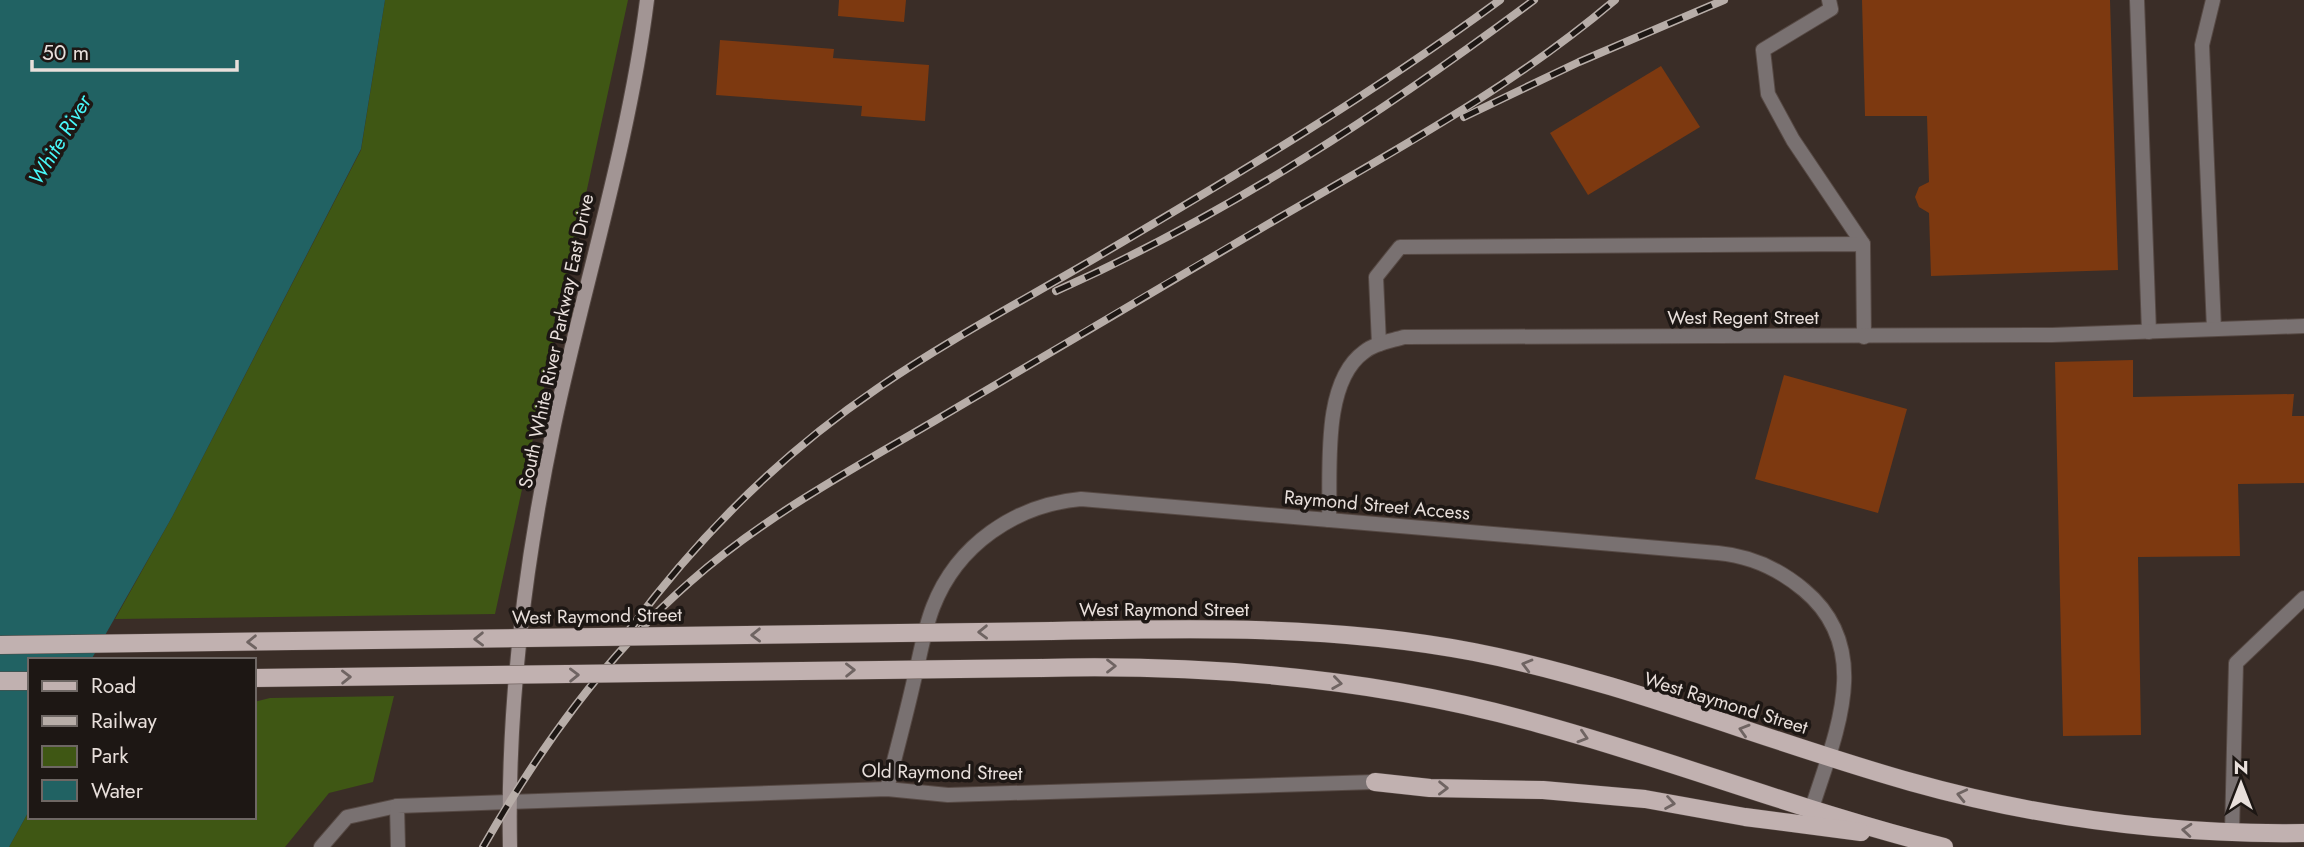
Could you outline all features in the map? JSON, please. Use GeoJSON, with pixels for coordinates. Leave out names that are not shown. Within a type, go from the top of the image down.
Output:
{"type":"FeatureCollection","features":[{"type":"Feature","properties":{"kind":"main road","name":"South White River Parkway East Drive"},"geometry":{"type":"LineString","coordinates":[[510,847],[509,802],[514,693],[534,538],[549,450],[622,131],[647,0]]}},
{"type":"Feature","properties":{"kind":"main road","name":"West Raymond Street"},"geometry":{"type":"LineString","coordinates":[[0,645],[1265,629],[1392,639],[1460,650],[1600,685],[1910,782],[2034,811],[2110,823],[2232,833],[2304,833]]}},
{"type":"Feature","properties":{"kind":"main road"},"geometry":{"type":"LineString","coordinates":[[256,678],[1116,666],[1245,672],[1403,692],[1539,723],[1944,847]]}},
{"type":"Feature","properties":{"kind":"main road"},"geometry":{"type":"LineString","coordinates":[[0,681],[28,681]]}},
{"type":"Feature","properties":{"kind":"main road"},"geometry":{"type":"LineString","coordinates":[[1375,782],[1430,788],[1543,790],[1645,799],[1745,817],[1913,839]]}},
{"type":"Feature","properties":{"kind":"street"},"geometry":{"type":"LineString","coordinates":[[1829,0],[1831,9],[1763,50],[1768,94],[1793,140],[1863,244],[1864,337]]}},
{"type":"Feature","properties":{"kind":"street"},"geometry":{"type":"LineString","coordinates":[[2137,0],[2149,331]]}},
{"type":"Feature","properties":{"kind":"street"},"geometry":{"type":"LineString","coordinates":[[2213,0],[2202,45],[2214,329]]}},
{"type":"Feature","properties":{"kind":"street"},"geometry":{"type":"LineString","coordinates":[[1379,344],[1376,277],[1400,247],[1863,244]]}},
{"type":"Feature","properties":{"kind":"street","name":"West Regent Street"},"geometry":{"type":"LineString","coordinates":[[1329,520],[1333,411],[1343,374],[1365,351],[1404,337],[1864,337],[2304,326]]}},
{"type":"Feature","properties":{"kind":"street","name":"Raymond Street Access"},"geometry":{"type":"LineString","coordinates":[[887,789],[929,621],[944,582],[980,540],[1017,515],[1049,504],[1080,499],[1718,552],[1757,561],[1790,578],[1810,594],[1836,628],[1841,639],[1846,680],[1828,756],[1812,808]]}},
{"type":"Feature","properties":{"kind":"street"},"geometry":{"type":"LineString","coordinates":[[2232,833],[2236,663],[2304,598]]}},
{"type":"Feature","properties":{"kind":"street","name":"Old Raymond Street"},"geometry":{"type":"LineString","coordinates":[[321,847],[347,817],[397,806],[887,789],[948,795],[1375,782]]}},
{"type":"Feature","properties":{"kind":"street"},"geometry":{"type":"LineString","coordinates":[[397,806],[398,847]]}},
{"type":"Feature","properties":{"kind":"green space"},"geometry":{"type":"Polygon","coordinates":[[[385,0],[628,0],[495,614],[115,619],[172,517],[361,150],[385,0]]]}},
{"type":"Feature","properties":{"kind":"green space"},"geometry":{"type":"Polygon","coordinates":[[[394,696],[373,782],[329,793],[285,847],[9,847],[28,813],[28,819],[256,819],[256,702],[270,698],[394,696]]]}},
{"type":"Feature","properties":{"kind":"water","name":"White River"},"geometry":{"type":"Polygon","coordinates":[[[0,0],[385,0],[361,149],[172,517],[92,658],[28,658],[28,813],[9,847],[0,847],[0,0]]]}},
{"type":"Feature","properties":{"kind":"building"},"geometry":{"type":"Polygon","coordinates":[[[839,0],[906,0],[904,22],[838,16],[839,0]]]}},
{"type":"Feature","properties":{"kind":"building"},"geometry":{"type":"Polygon","coordinates":[[[1862,0],[2110,0],[2118,270],[1931,276],[1929,213],[1919,207],[1915,197],[1919,187],[1929,182],[1927,116],[1865,116],[1862,0]]]}},
{"type":"Feature","properties":{"kind":"building"},"geometry":{"type":"Polygon","coordinates":[[[720,40],[834,49],[833,58],[929,65],[925,121],[861,116],[862,106],[716,95],[720,40]]]}},
{"type":"Feature","properties":{"kind":"building"},"geometry":{"type":"Polygon","coordinates":[[[1661,66],[1700,127],[1588,195],[1550,133],[1661,66]]]}},
{"type":"Feature","properties":{"kind":"building"},"geometry":{"type":"Polygon","coordinates":[[[2133,360],[2133,397],[2294,394],[2292,416],[2304,416],[2304,483],[2238,484],[2240,556],[2138,557],[2141,735],[2063,736],[2055,362],[2133,360]]]}},
{"type":"Feature","properties":{"kind":"building"},"geometry":{"type":"Polygon","coordinates":[[[1784,375],[1907,409],[1878,513],[1755,479],[1784,375]]]}},
{"type":"Feature","properties":{"kind":"railway"},"geometry":{"type":"LineString","coordinates":[[630,629],[713,529],[776,468],[843,413],[931,353],[1149,227],[1302,134],[1402,69],[1500,0]]}},
{"type":"Feature","properties":{"kind":"railway"},"geometry":{"type":"LineString","coordinates":[[1056,291],[1182,229],[1303,159],[1420,82],[1534,0]]}},
{"type":"Feature","properties":{"kind":"railway"},"geometry":{"type":"LineString","coordinates":[[483,847],[527,775],[602,673],[659,611],[690,582],[748,536],[841,476],[1451,117],[1576,32],[1615,0]]}},
{"type":"Feature","properties":{"kind":"railway"},"geometry":{"type":"LineString","coordinates":[[1464,117],[1579,62],[1724,0]]}}]}
